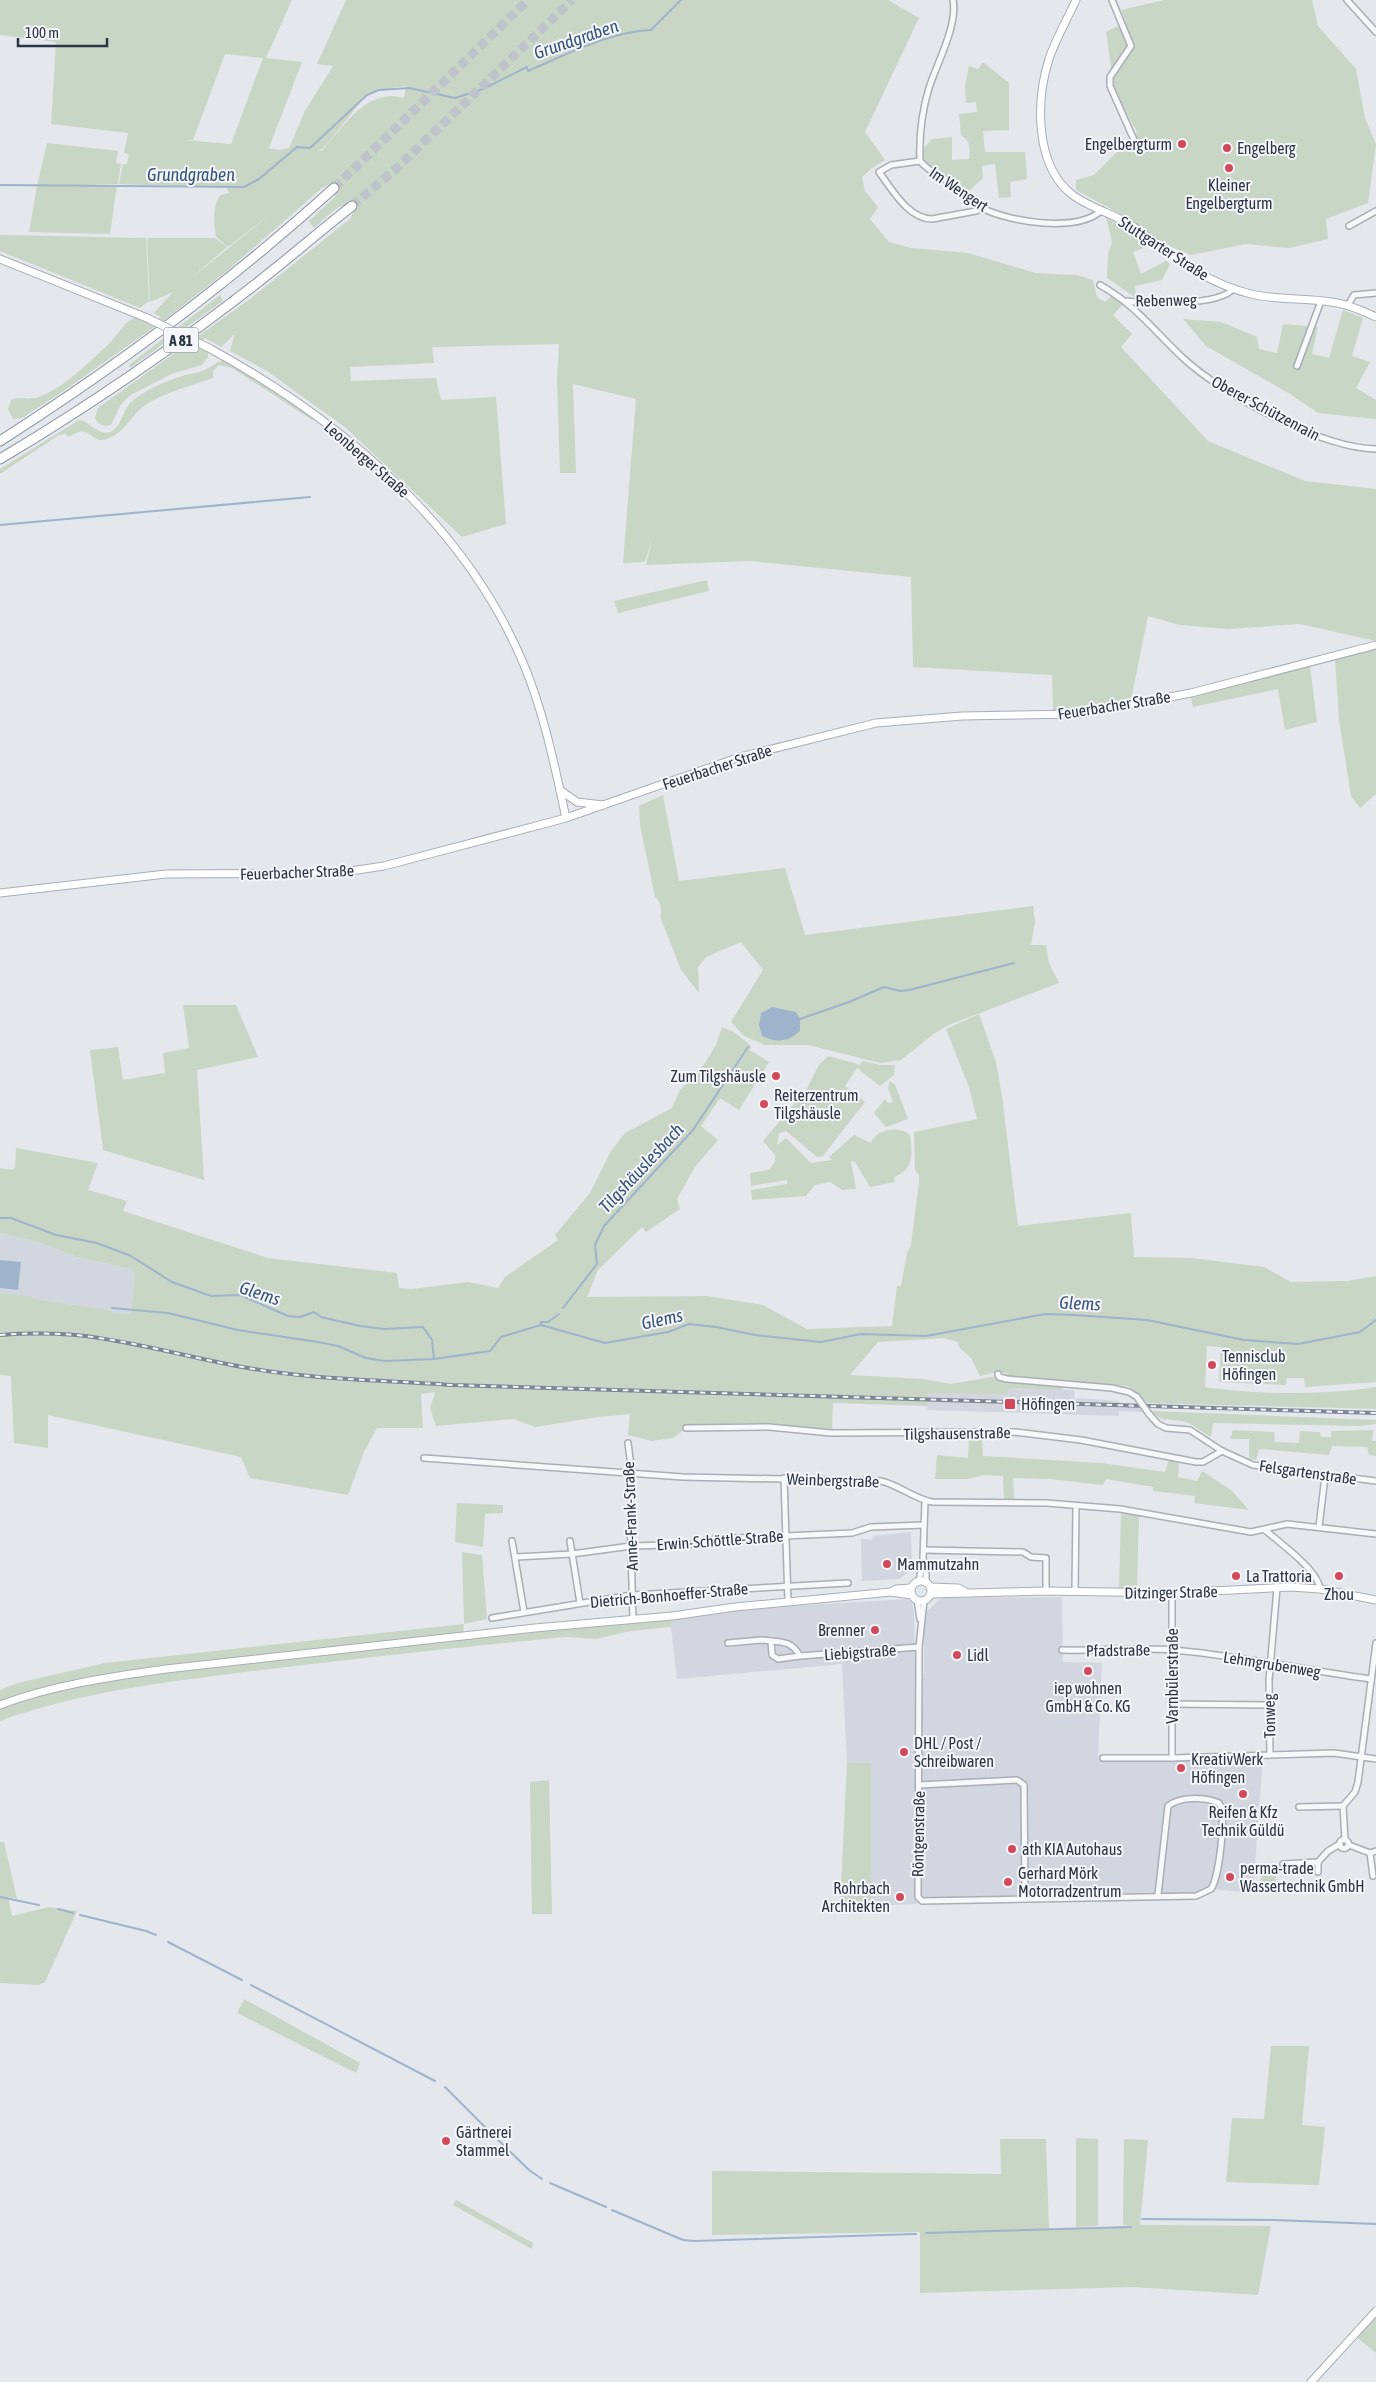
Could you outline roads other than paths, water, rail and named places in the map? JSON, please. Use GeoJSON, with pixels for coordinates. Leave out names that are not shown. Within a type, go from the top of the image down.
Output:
{"type":"FeatureCollection","features":[{"type":"Feature","properties":{"kind":"highway","name":"A 81"},"geometry":{"type":"LineString","coordinates":[[0,441],[77,392],[194,307],[292,226],[334,188]]}},
{"type":"Feature","properties":{"kind":"highway","name":"A 81"},"geometry":{"type":"LineString","coordinates":[[0,459],[82,408],[158,356],[258,282],[352,206]]}},
{"type":"Feature","properties":{"kind":"main road","name":"Stuttgarter Straße"},"geometry":{"type":"LineString","coordinates":[[1076,0],[1049,60],[1042,95],[1042,134],[1047,154],[1058,180],[1074,196],[1131,225],[1182,264],[1204,277],[1233,289],[1253,294],[1321,300],[1348,305],[1376,317]]}},
{"type":"Feature","properties":{"kind":"main road","name":"Leonberger Straße"},"geometry":{"type":"LineString","coordinates":[[0,259],[147,318],[209,348],[271,384],[342,435],[396,483],[449,540],[476,576],[492,602],[524,664],[540,710],[566,818]]}},
{"type":"Feature","properties":{"kind":"main road","name":"Feuerbacher Straße"},"geometry":{"type":"LineString","coordinates":[[0,893],[59,884],[166,874],[337,873],[384,866],[566,818],[740,757],[876,723],[962,716],[1010,717],[1079,714],[1190,693],[1376,645]]}},
{"type":"Feature","properties":{"kind":"main road"},"geometry":{"type":"LineString","coordinates":[[560,790],[577,802],[605,805]]}},
{"type":"Feature","properties":{"kind":"main road"},"geometry":{"type":"LineString","coordinates":[[916,1596],[927,1586]]}},
{"type":"Feature","properties":{"kind":"main road"},"geometry":{"type":"LineString","coordinates":[[916,1596],[927,1586]]}},
{"type":"Feature","properties":{"kind":"main road","name":"Ditzinger Straße"},"geometry":{"type":"LineString","coordinates":[[927,1586],[964,1592],[1172,1593],[1278,1588],[1320,1589],[1376,1600]]}},
{"type":"Feature","properties":{"kind":"main road"},"geometry":{"type":"LineString","coordinates":[[0,1705],[24,1696],[108,1678],[166,1669],[535,1628],[633,1620],[788,1601],[891,1592],[896,1589],[916,1596]]}},
{"type":"Feature","properties":{"kind":"main road"},"geometry":{"type":"LineString","coordinates":[[1311,2382],[1376,2311]]}},
{"type":"Feature","properties":{"kind":"street","name":"Im Wengert"},"geometry":{"type":"LineString","coordinates":[[953,0],[954,17],[929,90],[923,117],[920,161],[928,170],[966,194],[982,208],[1021,220],[1049,224],[1086,218],[1102,210]]}},
{"type":"Feature","properties":{"kind":"street"},"geometry":{"type":"LineString","coordinates":[[1112,0],[1131,46],[1110,77],[1110,86],[1134,140]]}},
{"type":"Feature","properties":{"kind":"street"},"geometry":{"type":"LineString","coordinates":[[1347,0],[1376,32]]}},
{"type":"Feature","properties":{"kind":"street"},"geometry":{"type":"LineString","coordinates":[[920,161],[891,165],[879,172],[907,208],[926,219],[976,211],[982,208]]}},
{"type":"Feature","properties":{"kind":"street"},"geometry":{"type":"LineString","coordinates":[[1349,226],[1376,211]]}},
{"type":"Feature","properties":{"kind":"street","name":"Oberer Schützenrain"},"geometry":{"type":"LineString","coordinates":[[1100,285],[1127,301],[1182,357],[1208,378],[1241,398],[1304,431],[1334,443],[1358,448],[1376,449]]}},
{"type":"Feature","properties":{"kind":"street","name":"Rebenweg"},"geometry":{"type":"LineString","coordinates":[[1127,301],[1152,303],[1210,299],[1223,296],[1233,289]]}},
{"type":"Feature","properties":{"kind":"street"},"geometry":{"type":"LineString","coordinates":[[1348,305],[1354,295],[1376,293]]}},
{"type":"Feature","properties":{"kind":"street"},"geometry":{"type":"LineString","coordinates":[[1297,366],[1321,300]]}},
{"type":"Feature","properties":{"kind":"street","name":"Felsgartenstraße"},"geometry":{"type":"LineString","coordinates":[[998,1374],[999,1377],[1007,1380],[1112,1388],[1129,1392],[1137,1397],[1158,1424],[1166,1428],[1190,1430],[1222,1451],[1243,1461],[1264,1468],[1376,1482]]}},
{"type":"Feature","properties":{"kind":"street","name":"Tilgshausenstraße"},"geometry":{"type":"LineString","coordinates":[[686,1428],[770,1427],[836,1433],[1015,1432],[1081,1440],[1196,1462],[1203,1462],[1222,1451]]}},
{"type":"Feature","properties":{"kind":"street","name":"Anne-Frank-Straße"},"geometry":{"type":"LineString","coordinates":[[628,1443],[632,1474],[633,1620]]}},
{"type":"Feature","properties":{"kind":"street","name":"Weinbergstraße"},"geometry":{"type":"LineString","coordinates":[[424,1458],[683,1477],[880,1481],[894,1484],[925,1500],[1076,1506],[1137,1512],[1251,1532],[1287,1524],[1376,1534]]}},
{"type":"Feature","properties":{"kind":"street"},"geometry":{"type":"LineString","coordinates":[[1320,1527],[1325,1476]]}},
{"type":"Feature","properties":{"kind":"street"},"geometry":{"type":"LineString","coordinates":[[784,1478],[788,1601]]}},
{"type":"Feature","properties":{"kind":"street"},"geometry":{"type":"LineString","coordinates":[[925,1500],[923,1559],[927,1586]]}},
{"type":"Feature","properties":{"kind":"street"},"geometry":{"type":"LineString","coordinates":[[1075,1592],[1076,1506]]}},
{"type":"Feature","properties":{"kind":"street","name":"Erwin-Schöttle-Straße"},"geometry":{"type":"LineString","coordinates":[[516,1557],[572,1554],[631,1546],[705,1544],[714,1539],[852,1533],[872,1528],[924,1526]]}},
{"type":"Feature","properties":{"kind":"street"},"geometry":{"type":"LineString","coordinates":[[1265,1530],[1307,1567],[1317,1579],[1320,1589]]}},
{"type":"Feature","properties":{"kind":"street"},"geometry":{"type":"LineString","coordinates":[[512,1540],[524,1612]]}},
{"type":"Feature","properties":{"kind":"street"},"geometry":{"type":"LineString","coordinates":[[570,1541],[580,1603]]}},
{"type":"Feature","properties":{"kind":"street"},"geometry":{"type":"LineString","coordinates":[[924,1550],[1023,1552],[1031,1557],[1046,1558],[1046,1591]]}},
{"type":"Feature","properties":{"kind":"street","name":"Dietrich-Bonhoeffer-Straße"},"geometry":{"type":"LineString","coordinates":[[492,1618],[632,1595],[848,1583]]}},
{"type":"Feature","properties":{"kind":"street","name":"Tonweg"},"geometry":{"type":"LineString","coordinates":[[1270,1755],[1268,1705],[1278,1588]]}},
{"type":"Feature","properties":{"kind":"street","name":"Varnbülerstraße"},"geometry":{"type":"LineString","coordinates":[[1172,1593],[1172,1758]]}},
{"type":"Feature","properties":{"kind":"street","name":"Röntgenstraße"},"geometry":{"type":"LineString","coordinates":[[916,1596],[920,1620],[918,1897],[922,1901],[1158,1895],[1196,1896],[1211,1890],[1214,1885],[1223,1821],[1223,1811],[1219,1803],[1212,1800],[1186,1799],[1175,1801],[1168,1806],[1158,1895]]}},
{"type":"Feature","properties":{"kind":"street","name":"Liebigstraße"},"geometry":{"type":"LineString","coordinates":[[770,1641],[772,1655],[778,1659],[919,1647]]}},
{"type":"Feature","properties":{"kind":"street","name":"Liebigstraße"},"geometry":{"type":"LineString","coordinates":[[728,1643],[770,1641],[787,1643],[795,1647],[800,1656]]}},
{"type":"Feature","properties":{"kind":"street"},"geometry":{"type":"LineString","coordinates":[[1373,1876],[1373,1852],[1349,1844],[1345,1840],[1343,1806],[1355,1792],[1376,1643]]}},
{"type":"Feature","properties":{"kind":"street","name":"Pfadstraße"},"geometry":{"type":"LineString","coordinates":[[1062,1650],[1173,1650]]}},
{"type":"Feature","properties":{"kind":"street","name":"Lehmgrubenweg"},"geometry":{"type":"LineString","coordinates":[[1173,1650],[1272,1662],[1290,1668],[1371,1679]]}},
{"type":"Feature","properties":{"kind":"street"},"geometry":{"type":"LineString","coordinates":[[1172,1704],[1268,1705]]}},
{"type":"Feature","properties":{"kind":"street"},"geometry":{"type":"LineString","coordinates":[[1103,1758],[1334,1753],[1376,1759]]}},
{"type":"Feature","properties":{"kind":"street"},"geometry":{"type":"LineString","coordinates":[[919,1785],[1017,1780],[1024,1784],[1025,1898]]}},
{"type":"Feature","properties":{"kind":"street"},"geometry":{"type":"LineString","coordinates":[[1299,1808],[1343,1806]]}},
{"type":"Feature","properties":{"kind":"street"},"geometry":{"type":"LineString","coordinates":[[1318,1872],[1318,1862],[1328,1851],[1345,1840]]}},
{"type":"Feature","properties":{"kind":"street"},"geometry":{"type":"LineString","coordinates":[[1340,1844],[1345,1849],[1349,1844]]}},
{"type":"Feature","properties":{"kind":"street"},"geometry":{"type":"LineString","coordinates":[[1283,1864],[1318,1862]]}},
{"type":"Feature","properties":{"kind":"water"},"geometry":{"type":"Polygon","coordinates":[[[772,1007],[796,1012],[800,1019],[800,1031],[782,1040],[773,1040],[762,1036],[759,1025],[761,1013],[772,1007]]]}},
{"type":"Feature","properties":{"kind":"water"},"geometry":{"type":"Polygon","coordinates":[[[0,1260],[21,1262],[18,1290],[0,1288],[0,1260]]]}},
{"type":"Feature","properties":{"kind":"waterway","name":"Grundgraben"},"geometry":{"type":"LineString","coordinates":[[0,185],[244,187],[259,179],[297,147],[310,148],[367,95],[379,90],[409,88],[455,98],[483,89],[527,67],[528,71],[604,39],[651,30],[681,0]]}},
{"type":"Feature","properties":{"kind":"waterway"},"geometry":{"type":"LineString","coordinates":[[0,525],[310,497]]}},
{"type":"Feature","properties":{"kind":"waterway"},"geometry":{"type":"LineString","coordinates":[[800,1019],[849,1002],[884,987],[900,991],[909,990],[1014,963]]}},
{"type":"Feature","properties":{"kind":"waterway","name":"Tilgshäuslesbach"},"geometry":{"type":"LineString","coordinates":[[563,1308],[597,1264],[595,1245],[604,1226],[693,1130],[748,1047]]}},
{"type":"Feature","properties":{"kind":"waterway","name":"Glems"},"geometry":{"type":"LineString","coordinates":[[0,1218],[11,1218],[56,1235],[97,1243],[131,1256],[172,1282],[211,1296],[240,1295],[288,1316],[300,1317],[314,1312],[321,1317],[360,1326],[384,1329],[423,1327],[432,1340],[434,1359],[490,1351],[501,1337],[541,1325],[605,1343],[668,1332],[689,1324],[755,1335],[821,1342],[861,1334],[926,1336],[1045,1314],[1147,1320],[1244,1340],[1298,1344],[1360,1332],[1376,1320]]}},
{"type":"Feature","properties":{"kind":"waterway"},"geometry":{"type":"LineString","coordinates":[[112,1308],[168,1313],[238,1330],[318,1342],[338,1346],[366,1358],[385,1361],[434,1359]]}},
{"type":"Feature","properties":{"kind":"waterway"},"geometry":{"type":"LineString","coordinates":[[541,1325],[541,1322],[548,1322],[559,1314]]}},
{"type":"Feature","properties":{"kind":"waterway"},"geometry":{"type":"LineString","coordinates":[[0,1897],[39,1905]]}},
{"type":"Feature","properties":{"kind":"waterway"},"geometry":{"type":"LineString","coordinates":[[58,1909],[73,1913]]}},
{"type":"Feature","properties":{"kind":"waterway"},"geometry":{"type":"LineString","coordinates":[[80,1915],[156,1935]]}},
{"type":"Feature","properties":{"kind":"waterway"},"geometry":{"type":"LineString","coordinates":[[168,1942],[242,1980]]}},
{"type":"Feature","properties":{"kind":"waterway"},"geometry":{"type":"LineString","coordinates":[[251,1985],[435,2081]]}},
{"type":"Feature","properties":{"kind":"waterway"},"geometry":{"type":"LineString","coordinates":[[445,2087],[486,2128]]}},
{"type":"Feature","properties":{"kind":"waterway"},"geometry":{"type":"LineString","coordinates":[[491,2133],[529,2170],[542,2179]]}},
{"type":"Feature","properties":{"kind":"waterway"},"geometry":{"type":"LineString","coordinates":[[550,2183],[606,2207]]}},
{"type":"Feature","properties":{"kind":"waterway"},"geometry":{"type":"LineString","coordinates":[[612,2210],[683,2240],[694,2241],[916,2234]]}},
{"type":"Feature","properties":{"kind":"waterway"},"geometry":{"type":"LineString","coordinates":[[1142,2219],[1275,2220],[1376,2224]]}},
{"type":"Feature","properties":{"kind":"waterway"},"geometry":{"type":"LineString","coordinates":[[926,2233],[1131,2227]]}},
{"type":"Feature","properties":{"kind":"tunnel"},"geometry":{"type":"LineString","coordinates":[[334,188],[528,0]]}},
{"type":"Feature","properties":{"kind":"tunnel"},"geometry":{"type":"LineString","coordinates":[[352,206],[398,167],[572,0]]}},
{"type":"Feature","properties":{"kind":"railway"},"geometry":{"type":"LineString","coordinates":[[0,1335],[76,1335],[119,1341],[273,1372],[452,1385],[1376,1413]]}},
{"type":"Feature","properties":{"kind":"place","name":"Engelbergturm"},"geometry":{"type":"Point","coordinates":[1182,144]}},
{"type":"Feature","properties":{"kind":"place","name":"Engelberg"},"geometry":{"type":"Point","coordinates":[1227,148]}},
{"type":"Feature","properties":{"kind":"place","name":"Kleiner Engelbergturm"},"geometry":{"type":"Point","coordinates":[1229,168]}},
{"type":"Feature","properties":{"kind":"place","name":"Zum Tilgshäusle"},"geometry":{"type":"Point","coordinates":[776,1076]}},
{"type":"Feature","properties":{"kind":"place","name":"Reiterzentrum Tilgshäusle"},"geometry":{"type":"Point","coordinates":[764,1104]}},
{"type":"Feature","properties":{"kind":"place","name":"Tennisclub Höfingen"},"geometry":{"type":"Point","coordinates":[1212,1365]}},
{"type":"Feature","properties":{"kind":"place","name":"Höfingen"},"geometry":{"type":"Point","coordinates":[1010,1404]}},
{"type":"Feature","properties":{"kind":"place","name":"Mammutzahn"},"geometry":{"type":"Point","coordinates":[887,1564]}},
{"type":"Feature","properties":{"kind":"place","name":"La Trattoria"},"geometry":{"type":"Point","coordinates":[1236,1576]}},
{"type":"Feature","properties":{"kind":"place","name":"Zhou"},"geometry":{"type":"Point","coordinates":[1339,1576]}},
{"type":"Feature","properties":{"kind":"place","name":"Brenner"},"geometry":{"type":"Point","coordinates":[875,1630]}},
{"type":"Feature","properties":{"kind":"place","name":"Lidl"},"geometry":{"type":"Point","coordinates":[957,1655]}},
{"type":"Feature","properties":{"kind":"place","name":"iep wohnen GmbH & Co. KG"},"geometry":{"type":"Point","coordinates":[1088,1671]}},
{"type":"Feature","properties":{"kind":"place","name":"DHL / Post / Schreibwaren"},"geometry":{"type":"Point","coordinates":[904,1752]}},
{"type":"Feature","properties":{"kind":"place","name":"KreativWerk Höfingen"},"geometry":{"type":"Point","coordinates":[1181,1768]}},
{"type":"Feature","properties":{"kind":"place","name":"Reifen & Kfz Technik Güldü"},"geometry":{"type":"Point","coordinates":[1243,1794]}},
{"type":"Feature","properties":{"kind":"place","name":"ath KIA Autohaus"},"geometry":{"type":"Point","coordinates":[1012,1849]}},
{"type":"Feature","properties":{"kind":"place","name":"perma-trade Wassertechnik GmbH"},"geometry":{"type":"Point","coordinates":[1230,1877]}},
{"type":"Feature","properties":{"kind":"place","name":"Gerhard Mörk Motorradzentrum"},"geometry":{"type":"Point","coordinates":[1008,1882]}},
{"type":"Feature","properties":{"kind":"place","name":"Rohrbach Architekten"},"geometry":{"type":"Point","coordinates":[900,1897]}},
{"type":"Feature","properties":{"kind":"place","name":"Gärtnerei Stammel"},"geometry":{"type":"Point","coordinates":[446,2141]}}]}
